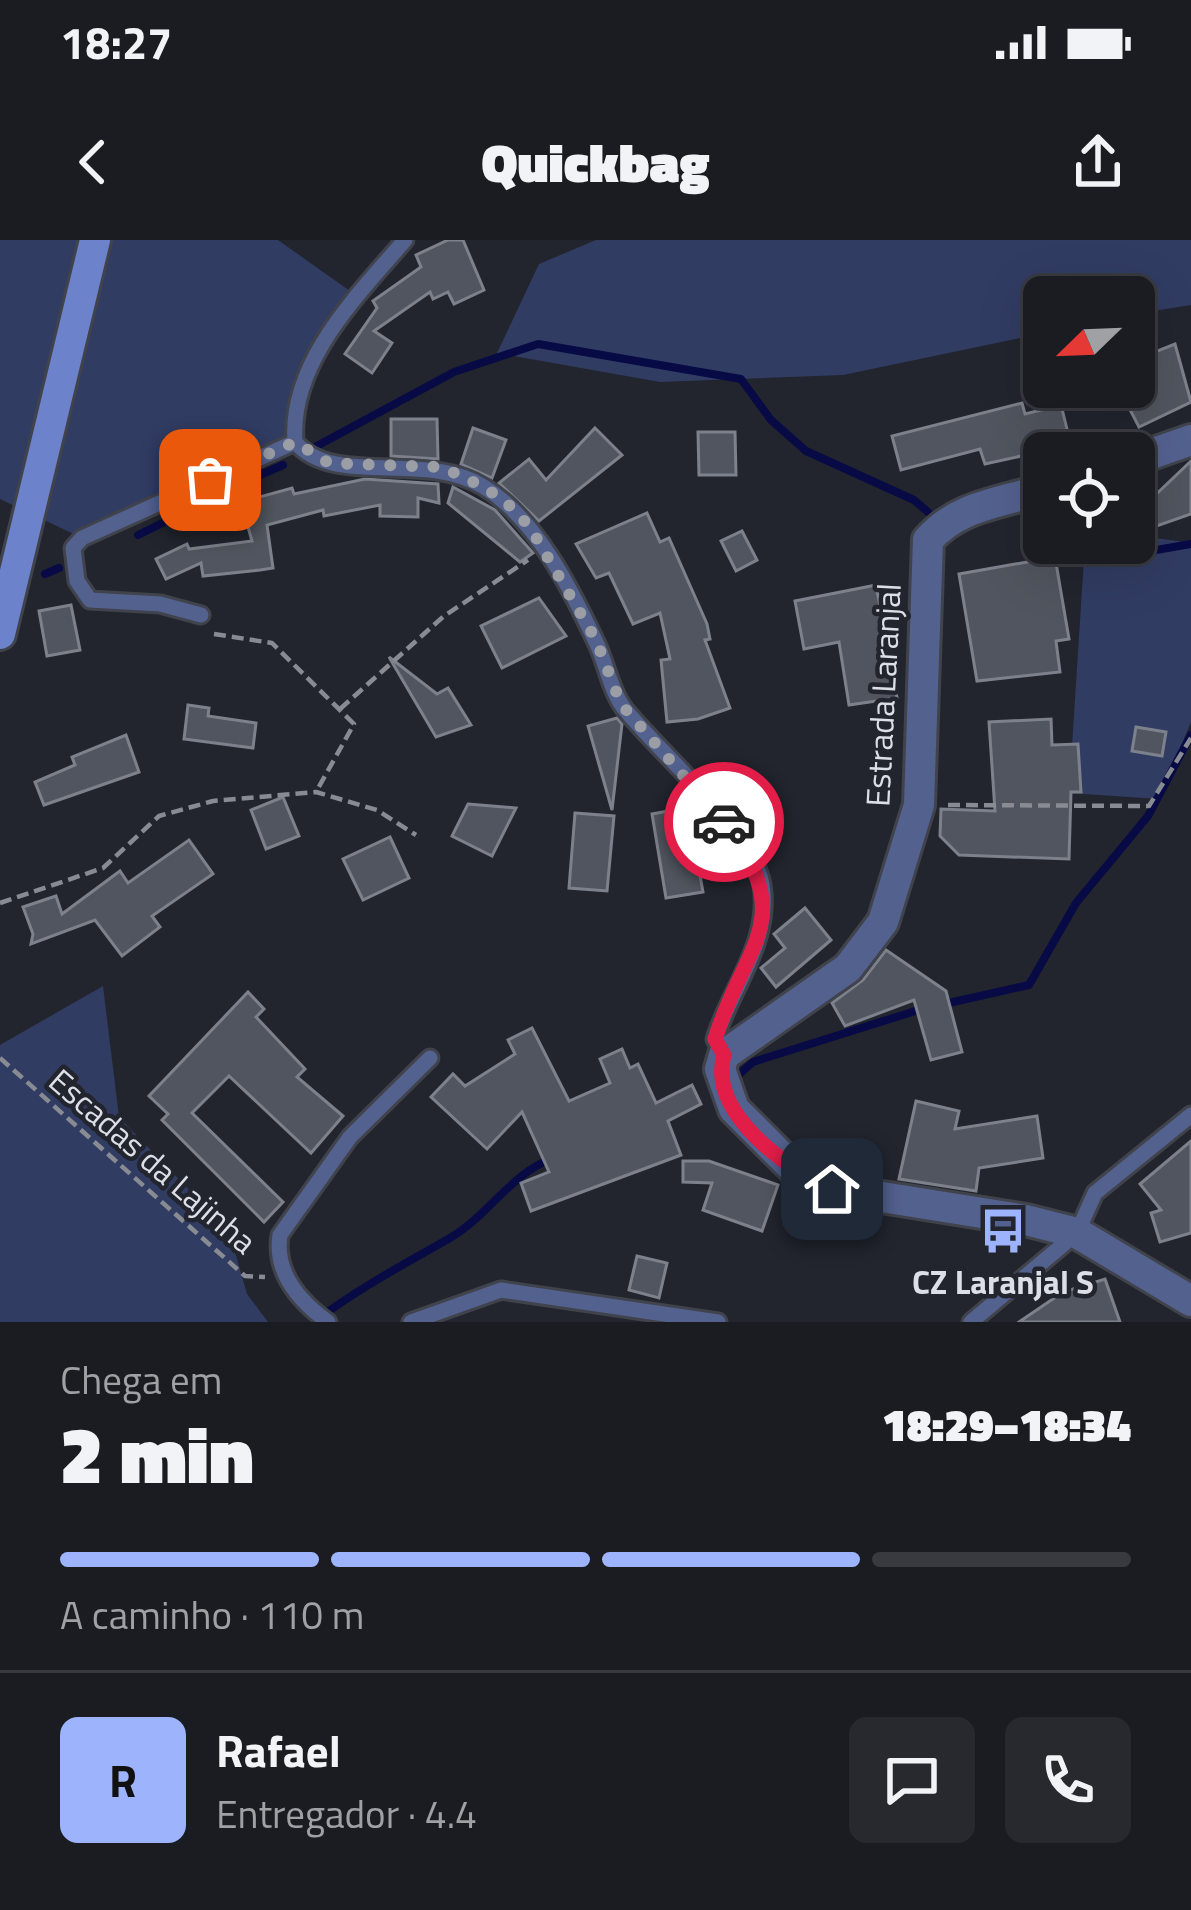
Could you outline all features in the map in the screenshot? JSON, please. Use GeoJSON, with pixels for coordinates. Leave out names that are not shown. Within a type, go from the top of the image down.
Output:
{"type":"FeatureCollection","features":[{"type":"Feature","properties":{"kind":"main road"},"geometry":{"type":"LineString","coordinates":[[0,634],[95,240]]}},
{"type":"Feature","properties":{"kind":"street"},"geometry":{"type":"LineString","coordinates":[[1155,453],[1191,440]]}},
{"type":"Feature","properties":{"kind":"street","name":"Estrada Laranjal"},"geometry":{"type":"LineString","coordinates":[[724,1055],[867,950],[883,922],[919,805],[928,540],[945,521],[1023,494]]}},
{"type":"Feature","properties":{"kind":"street"},"geometry":{"type":"LineString","coordinates":[[724,1055],[720,1069],[734,1109],[801,1175],[832,1189],[1078,1233],[1191,1301]]}},
{"type":"Feature","properties":{"kind":"lane"},"geometry":{"type":"LineString","coordinates":[[295,442],[302,397],[329,327],[406,240]]}},
{"type":"Feature","properties":{"kind":"lane"},"geometry":{"type":"LineString","coordinates":[[295,442],[329,463],[442,467],[464,476],[510,506],[543,551],[596,640],[621,704],[696,785],[756,866],[762,883],[762,926],[715,1039],[724,1055]]}},
{"type":"Feature","properties":{"kind":"lane"},"geometry":{"type":"LineString","coordinates":[[201,615],[160,604],[90,601],[77,581],[74,548],[82,538],[295,442]]}},
{"type":"Feature","properties":{"kind":"lane"},"geometry":{"type":"LineString","coordinates":[[328,1322],[283,1274],[280,1235],[321,1173],[378,1106],[430,1058]]}},
{"type":"Feature","properties":{"kind":"lane"},"geometry":{"type":"LineString","coordinates":[[971,1322],[1078,1233],[1095,1193],[1191,1114]]}},
{"type":"Feature","properties":{"kind":"lane"},"geometry":{"type":"LineString","coordinates":[[411,1322],[501,1289],[718,1322]]}},
{"type":"Feature","properties":{"kind":"path"},"geometry":{"type":"LineString","coordinates":[[340,709],[444,616],[543,551]]}},
{"type":"Feature","properties":{"kind":"path"},"geometry":{"type":"LineString","coordinates":[[201,615],[205,632],[272,643],[354,724],[316,792]]}},
{"type":"Feature","properties":{"kind":"path"},"geometry":{"type":"LineString","coordinates":[[919,805],[1149,806],[1191,738]]}},
{"type":"Feature","properties":{"kind":"path"},"geometry":{"type":"LineString","coordinates":[[0,903],[103,868],[159,816],[213,801],[316,792],[376,810],[416,835]]}},
{"type":"Feature","properties":{"kind":"path","name":"Escadas da Lajinha"},"geometry":{"type":"LineString","coordinates":[[0,1058],[245,1276],[283,1274]]}},
{"type":"Feature","properties":{"kind":"shaded area"},"geometry":{"type":"Polygon","coordinates":[[[0,240],[278,240],[357,296],[332,329],[315,364],[295,442],[82,538],[0,499],[0,240]]]}},
{"type":"Feature","properties":{"kind":"shaded area"},"geometry":{"type":"Polygon","coordinates":[[[596,240],[1191,240],[1191,305],[1155,311],[1155,276],[1023,276],[1023,337],[843,375],[660,382],[497,353],[539,264],[596,240]]]}},
{"type":"Feature","properties":{"kind":"shaded area"},"geometry":{"type":"Polygon","coordinates":[[[1155,538],[1191,543],[1191,722],[1159,799],[1069,793],[1084,564],[1155,564],[1155,538]]]}},
{"type":"Feature","properties":{"kind":"shaded area"},"geometry":{"type":"Polygon","coordinates":[[[103,986],[119,1117],[229,1231],[247,1294],[268,1322],[0,1322],[0,1045],[103,986]]]}},
{"type":"Feature","properties":{"kind":"building"},"geometry":{"type":"Polygon","coordinates":[[[448,240],[463,240],[484,290],[454,304],[448,292],[433,299],[430,292],[374,331],[392,343],[372,373],[345,354],[377,308],[373,301],[421,267],[416,255],[448,240]]]}},
{"type":"Feature","properties":{"kind":"building"},"geometry":{"type":"Polygon","coordinates":[[[1175,344],[1191,402],[1139,427],[1129,408],[1155,408],[1155,352],[1175,344]]]}},
{"type":"Feature","properties":{"kind":"building"},"geometry":{"type":"Polygon","coordinates":[[[1022,403],[1025,414],[1062,408],[1068,432],[1023,432],[1023,456],[985,464],[980,449],[901,470],[892,436],[1022,403]]]}},
{"type":"Feature","properties":{"kind":"building"},"geometry":{"type":"Polygon","coordinates":[[[391,419],[437,419],[438,459],[391,456],[391,419]]]}},
{"type":"Feature","properties":{"kind":"building"},"geometry":{"type":"Polygon","coordinates":[[[473,428],[506,440],[492,478],[461,464],[473,428]]]}},
{"type":"Feature","properties":{"kind":"building"},"geometry":{"type":"Polygon","coordinates":[[[595,428],[622,455],[539,521],[499,483],[529,459],[546,480],[595,428]]]}},
{"type":"Feature","properties":{"kind":"building"},"geometry":{"type":"Polygon","coordinates":[[[698,432],[735,432],[736,475],[699,475],[698,432]]]}},
{"type":"Feature","properties":{"kind":"building"},"geometry":{"type":"Polygon","coordinates":[[[1191,461],[1191,514],[1155,527],[1155,495],[1191,461]]]}},
{"type":"Feature","properties":{"kind":"building"},"geometry":{"type":"Polygon","coordinates":[[[365,479],[438,484],[439,503],[418,498],[418,517],[380,516],[380,505],[324,516],[323,510],[267,525],[273,568],[203,576],[201,563],[166,579],[156,559],[187,544],[189,549],[252,541],[241,502],[292,488],[294,494],[365,479]]]}},
{"type":"Feature","properties":{"kind":"building"},"geometry":{"type":"Polygon","coordinates":[[[453,487],[495,510],[533,553],[520,562],[448,503],[453,487]]]}},
{"type":"Feature","properties":{"kind":"building"},"geometry":{"type":"Polygon","coordinates":[[[647,513],[660,542],[669,538],[707,624],[710,639],[705,640],[730,708],[698,719],[667,722],[661,660],[670,659],[660,613],[633,624],[609,573],[596,578],[576,544],[647,513]]]}},
{"type":"Feature","properties":{"kind":"building"},"geometry":{"type":"Polygon","coordinates":[[[742,531],[757,560],[736,571],[721,541],[742,531]]]}},
{"type":"Feature","properties":{"kind":"building"},"geometry":{"type":"Polygon","coordinates":[[[1023,563],[1056,564],[1069,639],[1056,641],[1060,672],[977,681],[959,574],[1023,563]]]}},
{"type":"Feature","properties":{"kind":"building"},"geometry":{"type":"Polygon","coordinates":[[[876,585],[897,698],[849,705],[839,642],[804,649],[795,601],[876,585]]]}},
{"type":"Feature","properties":{"kind":"building"},"geometry":{"type":"Polygon","coordinates":[[[539,598],[566,636],[502,668],[481,626],[539,598]]]}},
{"type":"Feature","properties":{"kind":"building"},"geometry":{"type":"Polygon","coordinates":[[[71,605],[80,650],[47,656],[39,611],[71,605]]]}},
{"type":"Feature","properties":{"kind":"building"},"geometry":{"type":"Polygon","coordinates":[[[389,657],[437,694],[448,688],[471,725],[436,737],[389,657]]]}},
{"type":"Feature","properties":{"kind":"building"},"geometry":{"type":"Polygon","coordinates":[[[188,705],[209,708],[208,716],[256,723],[253,748],[184,739],[188,705]]]}},
{"type":"Feature","properties":{"kind":"building"},"geometry":{"type":"Polygon","coordinates":[[[617,718],[622,724],[612,810],[588,726],[617,718]]]}},
{"type":"Feature","properties":{"kind":"building"},"geometry":{"type":"Polygon","coordinates":[[[1051,719],[1052,745],[1078,744],[1081,792],[1071,792],[1069,859],[959,855],[940,836],[941,809],[995,811],[989,722],[1051,719]]]}},
{"type":"Feature","properties":{"kind":"building"},"geometry":{"type":"Polygon","coordinates":[[[1136,727],[1166,732],[1162,756],[1132,751],[1136,727]]]}},
{"type":"Feature","properties":{"kind":"building"},"geometry":{"type":"Polygon","coordinates":[[[126,735],[139,772],[44,805],[35,782],[75,765],[72,757],[126,735]]]}},
{"type":"Feature","properties":{"kind":"building"},"geometry":{"type":"Polygon","coordinates":[[[283,797],[299,836],[266,849],[251,810],[283,797]]]}},
{"type":"Feature","properties":{"kind":"building"},"geometry":{"type":"Polygon","coordinates":[[[468,804],[516,808],[492,856],[452,836],[468,804]]]}},
{"type":"Feature","properties":{"kind":"building"},"geometry":{"type":"Polygon","coordinates":[[[679,809],[688,860],[697,859],[703,892],[666,898],[652,814],[679,809]]]}},
{"type":"Feature","properties":{"kind":"building"},"geometry":{"type":"Polygon","coordinates":[[[575,813],[614,816],[607,891],[569,888],[575,813]]]}},
{"type":"Feature","properties":{"kind":"building"},"geometry":{"type":"Polygon","coordinates":[[[390,837],[409,878],[363,900],[343,859],[390,837]]]}},
{"type":"Feature","properties":{"kind":"building"},"geometry":{"type":"Polygon","coordinates":[[[189,840],[213,874],[152,916],[160,927],[122,956],[95,920],[31,944],[33,934],[23,907],[56,896],[62,914],[120,871],[128,883],[189,840]]]}},
{"type":"Feature","properties":{"kind":"building"},"geometry":{"type":"Polygon","coordinates":[[[805,908],[831,940],[776,987],[761,968],[785,948],[774,934],[805,908]]]}},
{"type":"Feature","properties":{"kind":"building"},"geometry":{"type":"Polygon","coordinates":[[[886,950],[946,991],[962,1052],[931,1060],[914,1000],[845,1026],[832,1003],[863,980],[886,950]]]}},
{"type":"Feature","properties":{"kind":"building"},"geometry":{"type":"Polygon","coordinates":[[[248,992],[264,1009],[256,1017],[305,1069],[297,1077],[343,1116],[311,1153],[229,1076],[192,1113],[283,1202],[264,1222],[162,1120],[168,1114],[149,1096],[248,992]]]}},
{"type":"Feature","properties":{"kind":"building"},"geometry":{"type":"Polygon","coordinates":[[[532,1028],[569,1101],[610,1083],[600,1059],[622,1049],[630,1068],[638,1064],[656,1103],[692,1085],[701,1104],[668,1121],[681,1155],[531,1211],[521,1183],[549,1172],[522,1112],[487,1149],[431,1097],[453,1074],[465,1086],[515,1054],[508,1040],[532,1028]]]}},
{"type":"Feature","properties":{"kind":"building"},"geometry":{"type":"Polygon","coordinates":[[[916,1101],[959,1111],[955,1129],[1037,1116],[1043,1158],[979,1168],[976,1191],[899,1179],[916,1101]]]}},
{"type":"Feature","properties":{"kind":"building"},"geometry":{"type":"Polygon","coordinates":[[[1191,1141],[1191,1233],[1160,1242],[1151,1213],[1161,1210],[1140,1184],[1191,1141]]]}},
{"type":"Feature","properties":{"kind":"building"},"geometry":{"type":"Polygon","coordinates":[[[683,1161],[709,1161],[778,1185],[762,1231],[703,1210],[712,1183],[683,1182],[683,1161]]]}},
{"type":"Feature","properties":{"kind":"building"},"geometry":{"type":"Polygon","coordinates":[[[637,1256],[667,1263],[659,1298],[629,1290],[637,1256]]]}},
{"type":"Feature","properties":{"kind":"building"},"geometry":{"type":"Polygon","coordinates":[[[1105,1279],[1120,1322],[1019,1322],[1063,1292],[1105,1279]]]}},
{"type":"Feature","properties":{"kind":"waterway"},"geometry":{"type":"LineString","coordinates":[[315,447],[454,372],[538,344],[741,379],[771,420],[806,451],[914,500],[928,512]]}},
{"type":"Feature","properties":{"kind":"waterway"},"geometry":{"type":"LineString","coordinates":[[249,480],[283,465]]}},
{"type":"Feature","properties":{"kind":"waterway"},"geometry":{"type":"LineString","coordinates":[[138,535],[224,493]]}},
{"type":"Feature","properties":{"kind":"waterway"},"geometry":{"type":"LineString","coordinates":[[1155,550],[1191,544]]}},
{"type":"Feature","properties":{"kind":"waterway"},"geometry":{"type":"LineString","coordinates":[[45,574],[59,568]]}},
{"type":"Feature","properties":{"kind":"waterway"},"geometry":{"type":"LineString","coordinates":[[940,1005],[1029,985],[1076,903],[1148,816],[1191,735]]}},
{"type":"Feature","properties":{"kind":"waterway"},"geometry":{"type":"LineString","coordinates":[[736,1077],[753,1062],[925,1008]]}},
{"type":"Feature","properties":{"kind":"waterway"},"geometry":{"type":"LineString","coordinates":[[314,1322],[464,1229],[524,1174],[553,1158]]}},
{"type":"Feature","properties":{"kind":"way so far"},"geometry":{"type":"LineString","coordinates":[[210,480],[295,442],[329,463],[442,467],[486,488],[530,527],[596,640],[621,704],[724,822]]}},
{"type":"Feature","properties":{"kind":"place","name":"CZ Laranjal S"},"geometry":{"type":"Point","coordinates":[1003,1231]}},
{"type":"Feature","properties":{"kind":"route"},"geometry":{"type":"LineString","coordinates":[[724,822],[756,866],[763,902],[760,938],[715,1039],[724,1055],[720,1069],[726,1093],[734,1109],[769,1147],[801,1175],[832,1189]]}}]}
